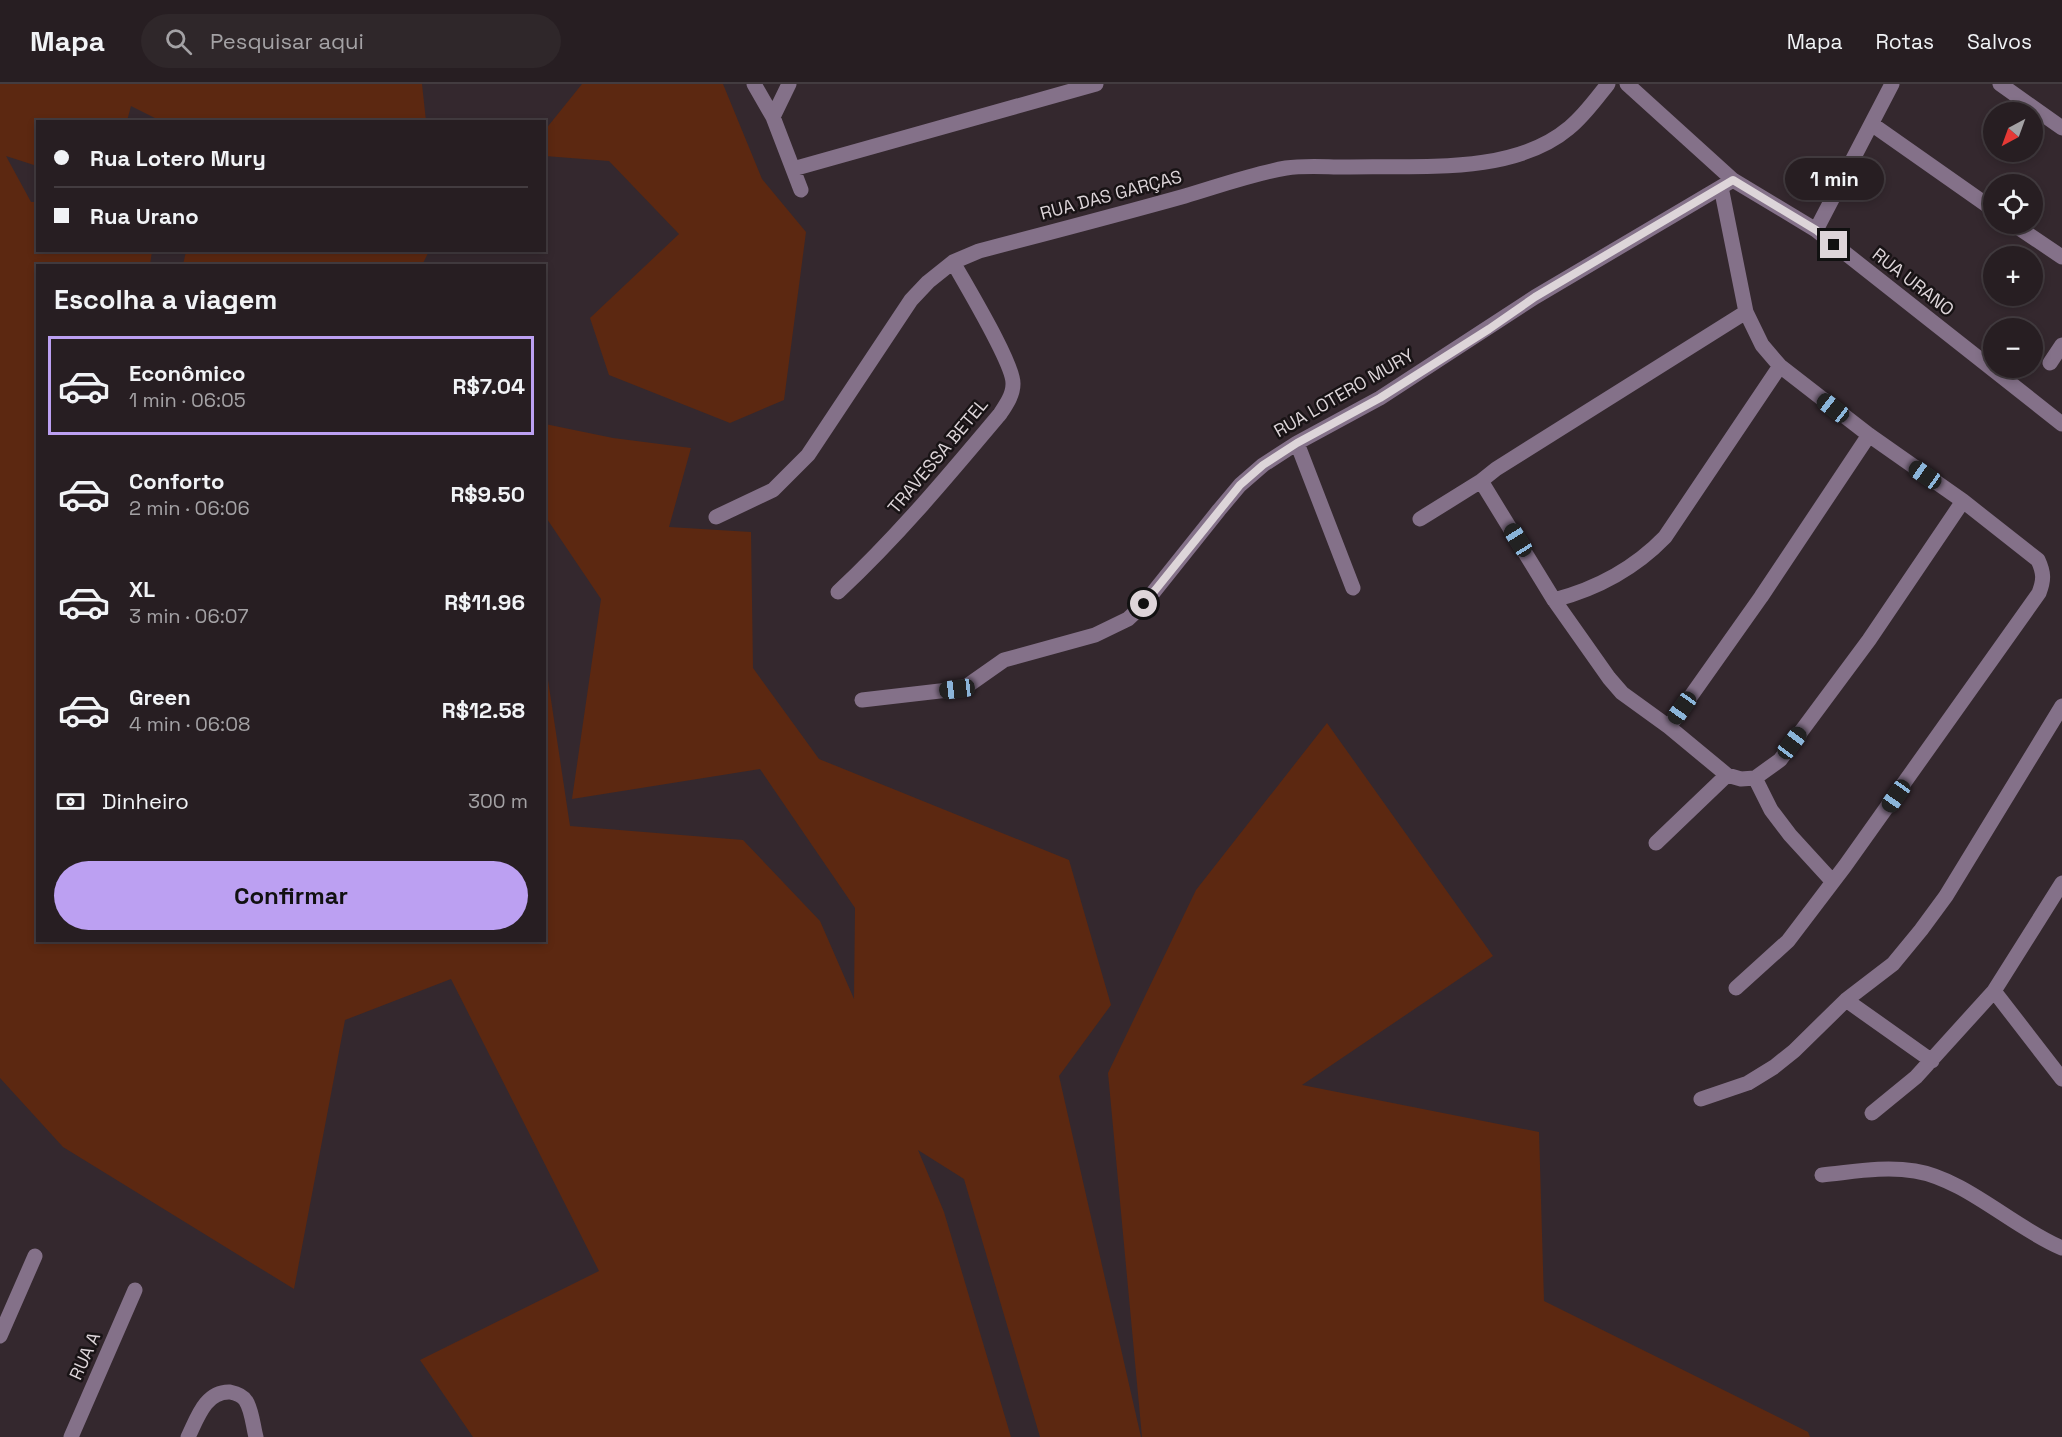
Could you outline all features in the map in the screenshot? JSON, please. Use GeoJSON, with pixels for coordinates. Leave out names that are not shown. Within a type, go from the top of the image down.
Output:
{"type":"FeatureCollection","features":[{"type":"Feature","properties":{"kind":"street"},"geometry":{"type":"LineString","coordinates":[[754,84],[773,117],[801,190]]}},
{"type":"Feature","properties":{"kind":"street"},"geometry":{"type":"LineString","coordinates":[[773,117],[789,84]]}},
{"type":"Feature","properties":{"kind":"street"},"geometry":{"type":"LineString","coordinates":[[793,169],[1096,84]]}},
{"type":"Feature","properties":{"kind":"street","name":"RUA DAS GARÇAS"},"geometry":{"type":"LineString","coordinates":[[717,517],[773,490],[808,455],[911,300],[928,282],[953,262],[979,251],[1255,175],[1289,168],[1451,165],[1484,163],[1516,156],[1542,146],[1569,128],[1593,104],[1608,84]]}},
{"type":"Feature","properties":{"kind":"street","name":"RUA URANO"},"geometry":{"type":"LineString","coordinates":[[1627,84],[1727,184],[1816,230],[2062,424]]}},
{"type":"Feature","properties":{"kind":"street"},"geometry":{"type":"LineString","coordinates":[[1816,230],[1873,125],[1892,84]]}},
{"type":"Feature","properties":{"kind":"street"},"geometry":{"type":"LineString","coordinates":[[2000,84],[2062,128]]}},
{"type":"Feature","properties":{"kind":"street"},"geometry":{"type":"LineString","coordinates":[[1873,125],[1983,202]]}},
{"type":"Feature","properties":{"kind":"street"},"geometry":{"type":"LineString","coordinates":[[1727,184],[1746,312],[1762,345],[1780,366],[1869,435],[1963,501],[2038,560],[2043,570],[2044,580],[2039,593],[1833,882],[1788,941],[1736,988]]}},
{"type":"Feature","properties":{"kind":"street","name":"RUA LOTERO MURY"},"geometry":{"type":"LineString","coordinates":[[862,700],[957,689],[977,680],[1004,660],[1095,635],[1128,619],[1144,604],[1240,485],[1263,465],[1297,443],[1380,398],[1535,297],[1727,184]]}},
{"type":"Feature","properties":{"kind":"street"},"geometry":{"type":"LineString","coordinates":[[2028,234],[2062,257]]}},
{"type":"Feature","properties":{"kind":"street","name":"TRAVESSA BETEL"},"geometry":{"type":"LineString","coordinates":[[838,592],[923,506],[1000,414],[1009,400],[1013,384],[1011,372],[1002,351],[953,262]]}},
{"type":"Feature","properties":{"kind":"street"},"geometry":{"type":"LineString","coordinates":[[1420,519],[1746,312]]}},
{"type":"Feature","properties":{"kind":"street"},"geometry":{"type":"LineString","coordinates":[[2050,363],[2062,345]]}},
{"type":"Feature","properties":{"kind":"street"},"geometry":{"type":"LineString","coordinates":[[1554,600],[1577,593],[1631,567],[1650,553],[1665,537],[1780,366]]}},
{"type":"Feature","properties":{"kind":"street"},"geometry":{"type":"LineString","coordinates":[[1669,727],[1761,597],[1869,435]]}},
{"type":"Feature","properties":{"kind":"street"},"geometry":{"type":"LineString","coordinates":[[1297,443],[1353,588]]}},
{"type":"Feature","properties":{"kind":"street"},"geometry":{"type":"LineString","coordinates":[[1481,481],[1554,600],[1622,693],[1669,727],[1726,775],[1741,778],[1755,778],[1780,760],[1869,640],[1963,501]]}},
{"type":"Feature","properties":{"kind":"street"},"geometry":{"type":"LineString","coordinates":[[1701,1099],[1748,1083],[1774,1067],[1794,1051],[1846,1000],[1893,964],[1946,896],[2062,706]]}},
{"type":"Feature","properties":{"kind":"street"},"geometry":{"type":"LineString","coordinates":[[1656,843],[1726,775]]}},
{"type":"Feature","properties":{"kind":"street"},"geometry":{"type":"LineString","coordinates":[[1755,778],[1771,810],[1783,826],[1833,882]]}},
{"type":"Feature","properties":{"kind":"street"},"geometry":{"type":"LineString","coordinates":[[1872,1113],[1916,1077],[1994,991],[2062,883]]}},
{"type":"Feature","properties":{"kind":"street"},"geometry":{"type":"LineString","coordinates":[[1994,991],[2062,1079]]}},
{"type":"Feature","properties":{"kind":"street"},"geometry":{"type":"LineString","coordinates":[[1846,1000],[1932,1060]]}},
{"type":"Feature","properties":{"kind":"street"},"geometry":{"type":"LineString","coordinates":[[1822,1175],[1880,1168],[1916,1171],[1942,1179],[2023,1228],[2062,1248]]}},
{"type":"Feature","properties":{"kind":"street"},"geometry":{"type":"LineString","coordinates":[[0,1336],[35,1256]]}},
{"type":"Feature","properties":{"kind":"street","name":"RUA A"},"geometry":{"type":"LineString","coordinates":[[71,1437],[135,1290]]}},
{"type":"Feature","properties":{"kind":"street"},"geometry":{"type":"LineString","coordinates":[[188,1437],[206,1402],[216,1394],[231,1392],[240,1395],[246,1401],[256,1437]]}},
{"type":"Feature","properties":{"kind":"shaded area"},"geometry":{"type":"Polygon","coordinates":[[[0,84],[422,84],[426,120],[159,120],[131,106],[127,120],[36,120],[36,166],[6,156],[31,202],[36,202],[36,252],[152,252],[150,264],[36,264],[36,942],[546,942],[546,667],[570,826],[743,840],[820,921],[854,999],[855,908],[760,769],[572,799],[601,599],[546,517],[546,424],[613,438],[691,448],[669,527],[751,532],[753,668],[819,759],[1069,860],[1111,1005],[1059,1076],[1141,1437],[1040,1437],[964,1179],[918,1150],[944,1212],[1011,1437],[473,1437],[420,1360],[599,1271],[451,979],[345,1020],[294,1289],[63,1147],[0,1078],[0,84]]]}},
{"type":"Feature","properties":{"kind":"shaded area"},"geometry":{"type":"Polygon","coordinates":[[[582,84],[723,84],[762,179],[806,232],[784,400],[730,423],[609,375],[590,318],[679,234],[609,161],[546,156],[546,129],[582,84]]]}},
{"type":"Feature","properties":{"kind":"shaded area"},"geometry":{"type":"Polygon","coordinates":[[[186,252],[428,252],[422,264],[183,264],[186,252]]]}},
{"type":"Feature","properties":{"kind":"shaded area"},"geometry":{"type":"Polygon","coordinates":[[[1327,723],[1493,956],[1302,1085],[1539,1132],[1544,1301],[1808,1432],[1810,1437],[1142,1437],[1108,1073],[1196,890],[1327,723]]]}},
{"type":"Feature","properties":{"kind":"route"},"geometry":{"type":"LineString","coordinates":[[1144,604],[1240,485],[1263,465],[1297,443],[1380,398],[1535,297],[1733,180],[1816,230],[1834,245]]}}]}
